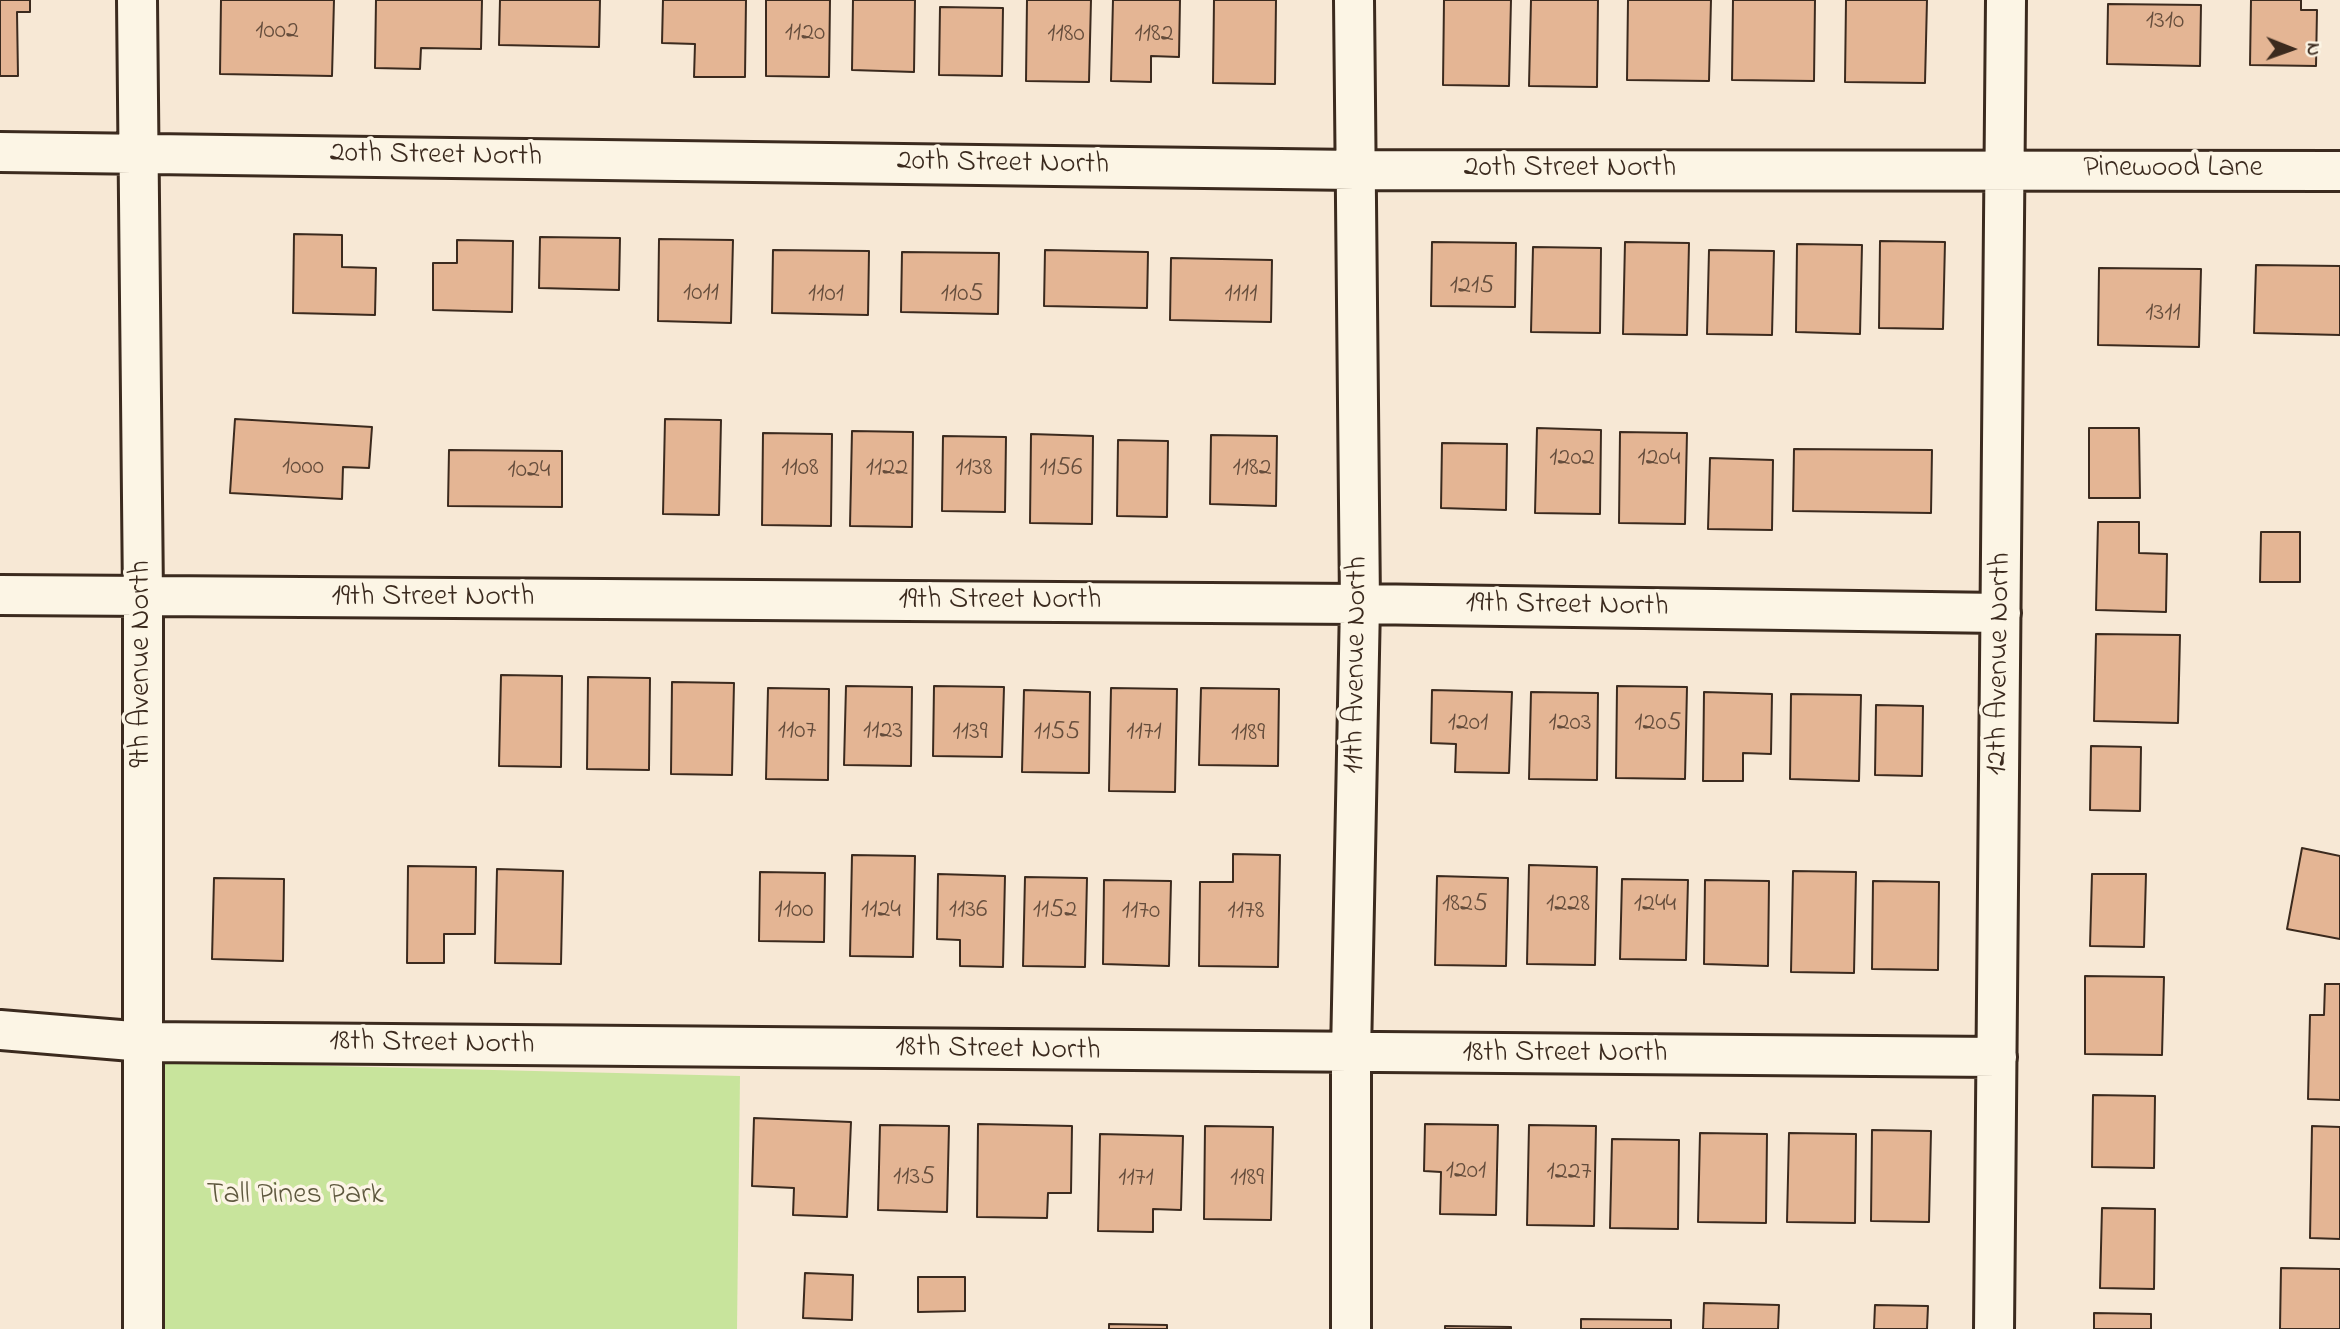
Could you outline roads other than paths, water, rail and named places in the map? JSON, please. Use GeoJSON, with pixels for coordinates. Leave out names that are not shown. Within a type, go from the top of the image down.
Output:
{"type":"FeatureCollection","features":[{"type":"Feature","properties":{"kind":"street","name":"9th Avenue North"},"geometry":{"type":"LineString","coordinates":[[137,0],[143,597],[143,1329]]}},
{"type":"Feature","properties":{"kind":"street","name":"11th Avenue North"},"geometry":{"type":"LineString","coordinates":[[1351,1329],[1351,1054],[1360,604],[1354,0]]}},
{"type":"Feature","properties":{"kind":"street","name":"12th Avenue North"},"geometry":{"type":"LineString","coordinates":[[1994,1329],[2007,169],[2006,0]]}},
{"type":"Feature","properties":{"kind":"street","name":"20th Street North"},"geometry":{"type":"LineString","coordinates":[[0,152],[1355,170],[2007,169]]}},
{"type":"Feature","properties":{"kind":"street","name":"Pinewood Lane"},"geometry":{"type":"LineString","coordinates":[[2007,169],[2340,171]]}},
{"type":"Feature","properties":{"kind":"street","name":"19th Street North"},"geometry":{"type":"LineString","coordinates":[[0,595],[1360,604],[2001,613]]}},
{"type":"Feature","properties":{"kind":"street","name":"18th Street North"},"geometry":{"type":"LineString","coordinates":[[0,1030],[144,1042],[1351,1054],[1997,1057]]}},
{"type":"Feature","properties":{"kind":"park label","name":"Tall Pines Park"},"geometry":{"type":"Point","coordinates":[295,1197]}}]}
